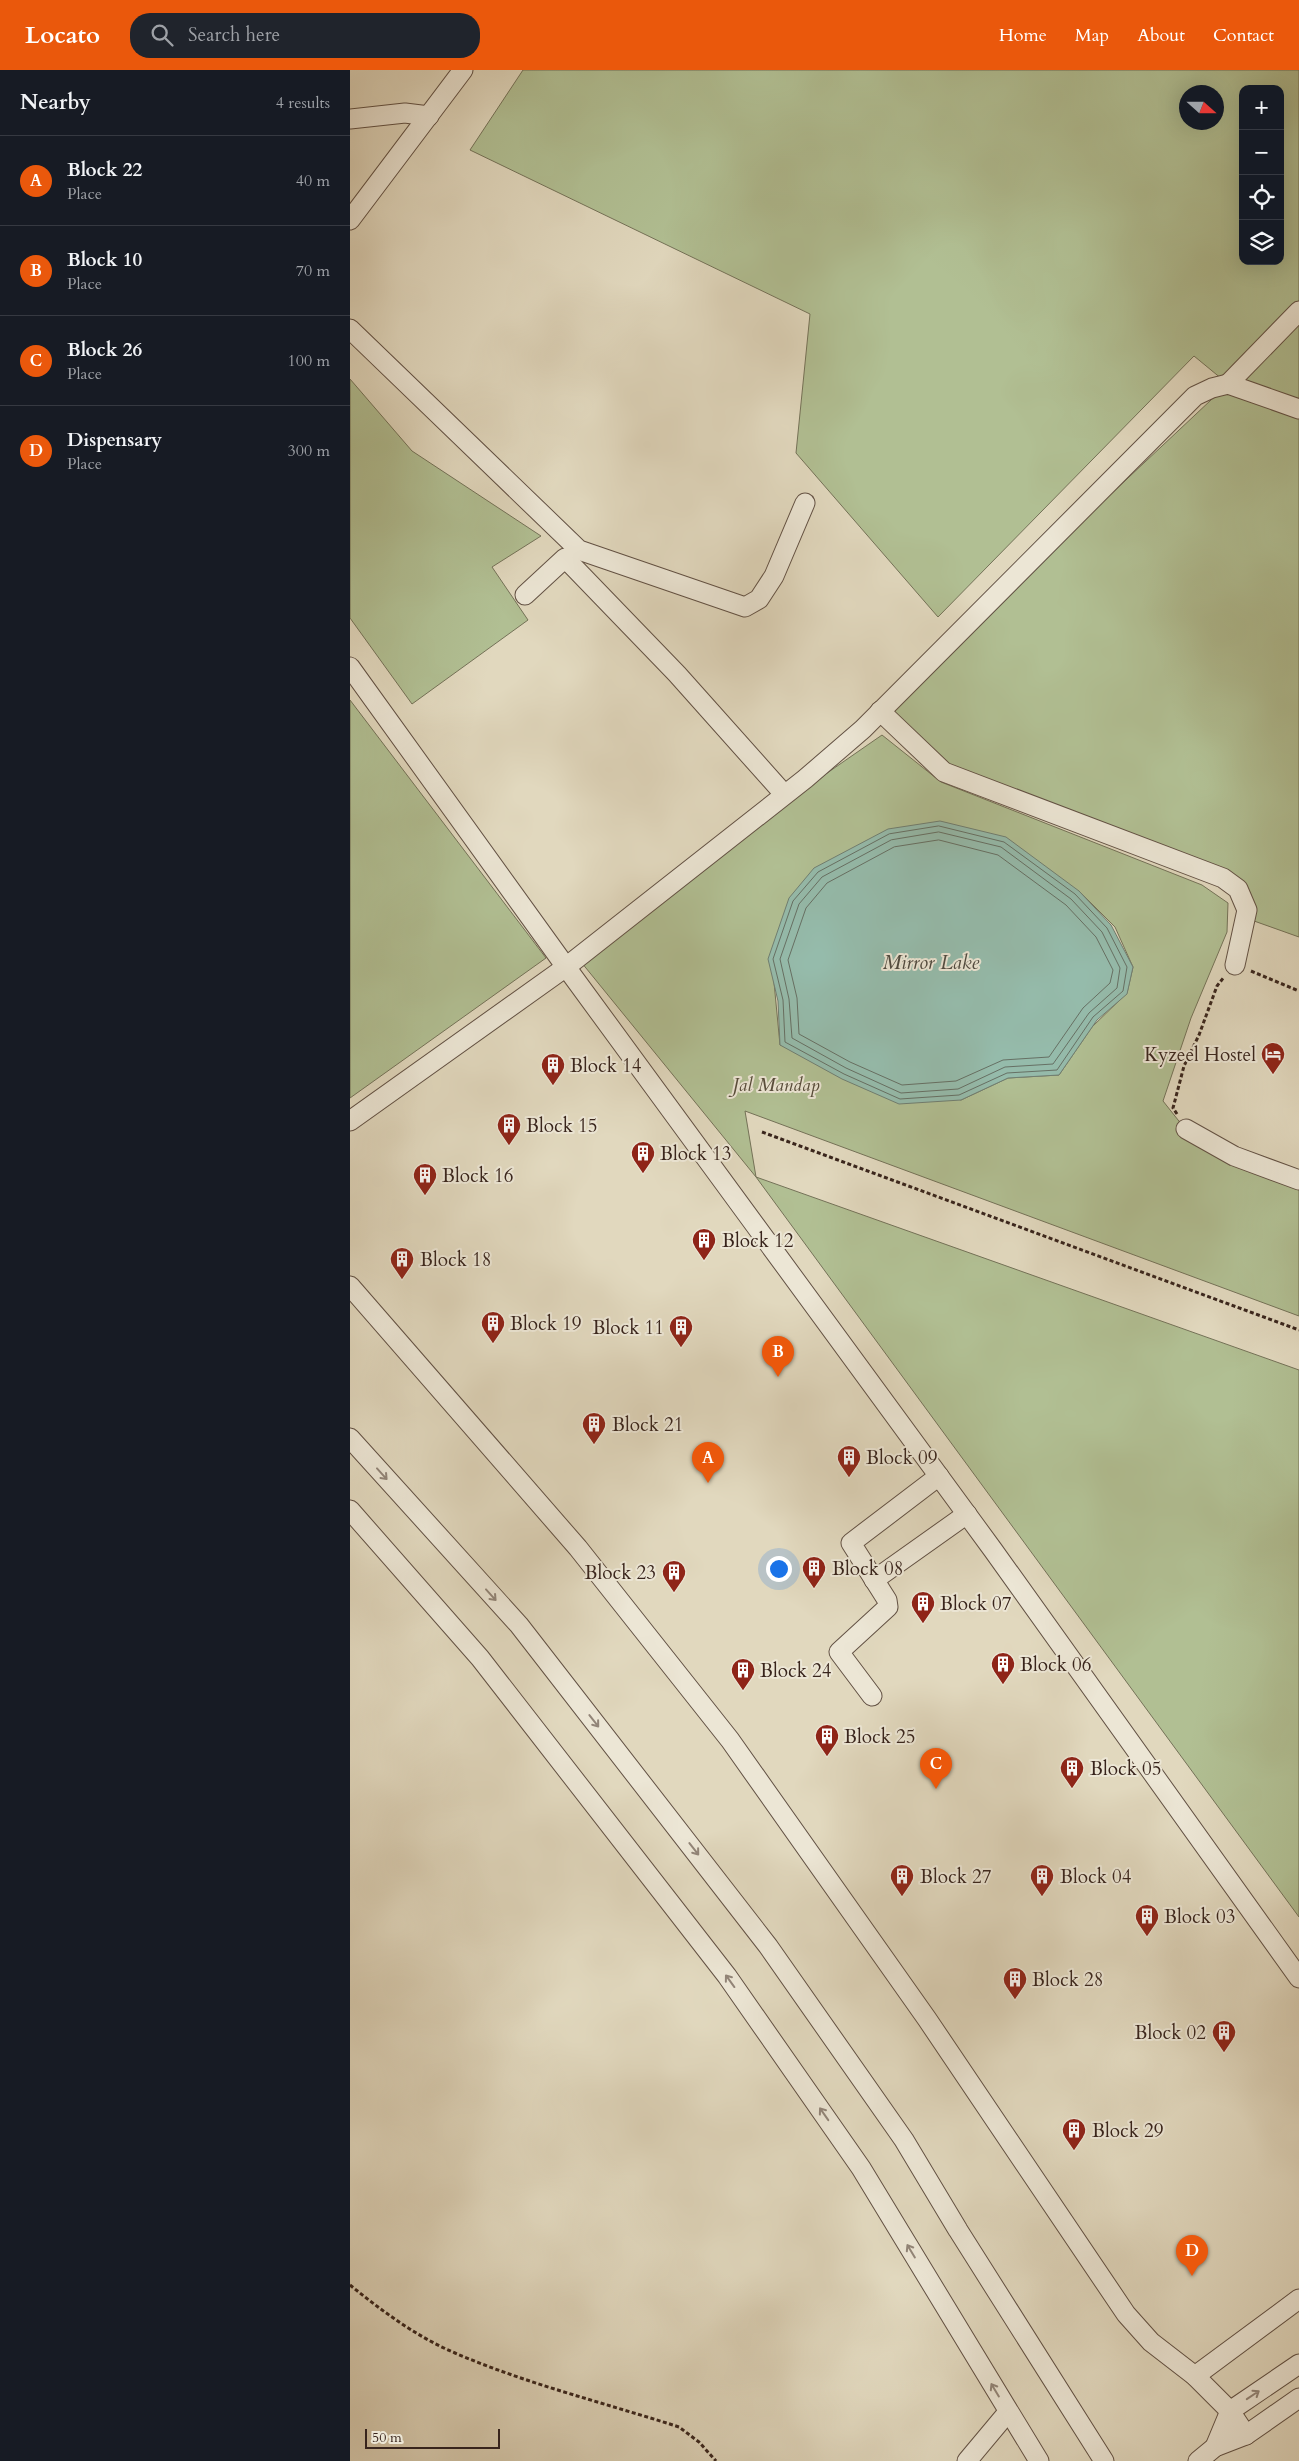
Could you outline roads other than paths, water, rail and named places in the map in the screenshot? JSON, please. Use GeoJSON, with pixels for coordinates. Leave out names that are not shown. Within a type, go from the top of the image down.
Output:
{"type":"FeatureCollection","features":[{"type":"Feature","properties":{"kind":"street"},"geometry":{"type":"LineString","coordinates":[[350,220],[463,70]]}},
{"type":"Feature","properties":{"kind":"street"},"geometry":{"type":"LineString","coordinates":[[350,119],[405,112],[429,116]]}},
{"type":"Feature","properties":{"kind":"street"},"geometry":{"type":"LineString","coordinates":[[350,1121],[566,967],[812,773],[880,712],[1195,396],[1212,388],[1228,384],[1299,311]]}},
{"type":"Feature","properties":{"kind":"street"},"geometry":{"type":"LineString","coordinates":[[350,329],[579,550],[745,607],[759,600],[774,576],[805,503]]}},
{"type":"Feature","properties":{"kind":"street"},"geometry":{"type":"LineString","coordinates":[[1228,384],[1299,409]]}},
{"type":"Feature","properties":{"kind":"street"},"geometry":{"type":"LineString","coordinates":[[526,594],[565,558],[677,674],[784,794]]}},
{"type":"Feature","properties":{"kind":"street"},"geometry":{"type":"LineString","coordinates":[[350,667],[566,967],[939,1476],[1299,1978]]}},
{"type":"Feature","properties":{"kind":"street"},"geometry":{"type":"LineString","coordinates":[[880,712],[944,772],[1223,878],[1238,888],[1247,910],[1235,965]]}},
{"type":"Feature","properties":{"kind":"street"},"geometry":{"type":"LineString","coordinates":[[1186,1130],[1234,1156],[1299,1180]]}},
{"type":"Feature","properties":{"kind":"street"},"geometry":{"type":"LineString","coordinates":[[350,1286],[578,1548],[730,1740],[927,2019],[1126,2314],[1151,2342],[1195,2376],[1230,2411],[1246,2435]]}},
{"type":"Feature","properties":{"kind":"street"},"geometry":{"type":"LineString","coordinates":[[350,1438],[519,1625],[768,1946],[904,2140],[958,2230],[1104,2461]]}},
{"type":"Feature","properties":{"kind":"street"},"geometry":{"type":"LineString","coordinates":[[872,1696],[839,1652],[888,1607],[887,1600],[851,1543],[939,1476]]}},
{"type":"Feature","properties":{"kind":"street"},"geometry":{"type":"LineString","coordinates":[[350,1510],[480,1658],[727,1976],[861,2168],[1039,2461]]}},
{"type":"Feature","properties":{"kind":"street"},"geometry":{"type":"LineString","coordinates":[[874,1580],[966,1514]]}},
{"type":"Feature","properties":{"kind":"street"},"geometry":{"type":"LineString","coordinates":[[1195,2376],[1299,2299]]}},
{"type":"Feature","properties":{"kind":"street"},"geometry":{"type":"LineString","coordinates":[[1215,2447],[1230,2411],[1299,2364]]}},
{"type":"Feature","properties":{"kind":"street"},"geometry":{"type":"LineString","coordinates":[[1198,2461],[1215,2447],[1246,2435],[1299,2398]]}},
{"type":"Feature","properties":{"kind":"street"},"geometry":{"type":"LineString","coordinates":[[967,2461],[1008,2412]]}},
{"type":"Feature","properties":{"kind":"water","name":"Mirror Lake"},"geometry":{"type":"Polygon","coordinates":[[[940,821],[1006,837],[1079,891],[1111,925],[1133,967],[1127,994],[1097,1020],[1059,1075],[1008,1078],[961,1100],[899,1104],[842,1079],[780,1045],[778,1001],[768,959],[789,898],[814,868],[888,829],[940,821]]]}},
{"type":"Feature","properties":{"kind":"place","name":"Kyzeel Hostel"},"geometry":{"type":"Point","coordinates":[1273,1075]}},
{"type":"Feature","properties":{"kind":"place","name":"Block 14"},"geometry":{"type":"Point","coordinates":[553,1086]}},
{"type":"Feature","properties":{"kind":"place","name":"Block 15"},"geometry":{"type":"Point","coordinates":[509,1146]}},
{"type":"Feature","properties":{"kind":"place","name":"Block 13"},"geometry":{"type":"Point","coordinates":[643,1174]}},
{"type":"Feature","properties":{"kind":"place","name":"Block 16"},"geometry":{"type":"Point","coordinates":[425,1196]}},
{"type":"Feature","properties":{"kind":"place","name":"Block 12"},"geometry":{"type":"Point","coordinates":[704,1261]}},
{"type":"Feature","properties":{"kind":"place","name":"Block 18"},"geometry":{"type":"Point","coordinates":[402,1280]}},
{"type":"Feature","properties":{"kind":"place","name":"Block 19"},"geometry":{"type":"Point","coordinates":[493,1344]}},
{"type":"Feature","properties":{"kind":"place","name":"Block 11"},"geometry":{"type":"Point","coordinates":[681,1348]}},
{"type":"Feature","properties":{"kind":"place","name":"Block 10"},"geometry":{"type":"Point","coordinates":[778,1377]}},
{"type":"Feature","properties":{"kind":"place","name":"Block 21"},"geometry":{"type":"Point","coordinates":[594,1445]}},
{"type":"Feature","properties":{"kind":"place","name":"Block 09"},"geometry":{"type":"Point","coordinates":[849,1478]}},
{"type":"Feature","properties":{"kind":"place","name":"Block 22"},"geometry":{"type":"Point","coordinates":[708,1483]}},
{"type":"Feature","properties":{"kind":"place","name":"Block 08"},"geometry":{"type":"Point","coordinates":[814,1589]}},
{"type":"Feature","properties":{"kind":"place","name":"Block 23"},"geometry":{"type":"Point","coordinates":[674,1593]}},
{"type":"Feature","properties":{"kind":"place","name":"Block 07"},"geometry":{"type":"Point","coordinates":[923,1624]}},
{"type":"Feature","properties":{"kind":"place","name":"Block 06"},"geometry":{"type":"Point","coordinates":[1003,1685]}},
{"type":"Feature","properties":{"kind":"place","name":"Block 24"},"geometry":{"type":"Point","coordinates":[743,1691]}},
{"type":"Feature","properties":{"kind":"place","name":"Block 25"},"geometry":{"type":"Point","coordinates":[827,1757]}},
{"type":"Feature","properties":{"kind":"place","name":"Block 26"},"geometry":{"type":"Point","coordinates":[936,1789]}},
{"type":"Feature","properties":{"kind":"place","name":"Block 05"},"geometry":{"type":"Point","coordinates":[1072,1789]}},
{"type":"Feature","properties":{"kind":"place","name":"Block 27"},"geometry":{"type":"Point","coordinates":[902,1897]}},
{"type":"Feature","properties":{"kind":"place","name":"Block 04"},"geometry":{"type":"Point","coordinates":[1042,1897]}},
{"type":"Feature","properties":{"kind":"place","name":"Block 03"},"geometry":{"type":"Point","coordinates":[1147,1937]}},
{"type":"Feature","properties":{"kind":"place","name":"Block 28"},"geometry":{"type":"Point","coordinates":[1015,2000]}},
{"type":"Feature","properties":{"kind":"place","name":"Block 02"},"geometry":{"type":"Point","coordinates":[1224,2053]}},
{"type":"Feature","properties":{"kind":"place","name":"Block 29"},"geometry":{"type":"Point","coordinates":[1074,2151]}},
{"type":"Feature","properties":{"kind":"place","name":"Dispensary"},"geometry":{"type":"Point","coordinates":[1192,2276]}},
{"type":"Feature","properties":{"kind":"park label","name":"Jal Mandap"},"geometry":{"type":"Point","coordinates":[776,1084]}}]}
